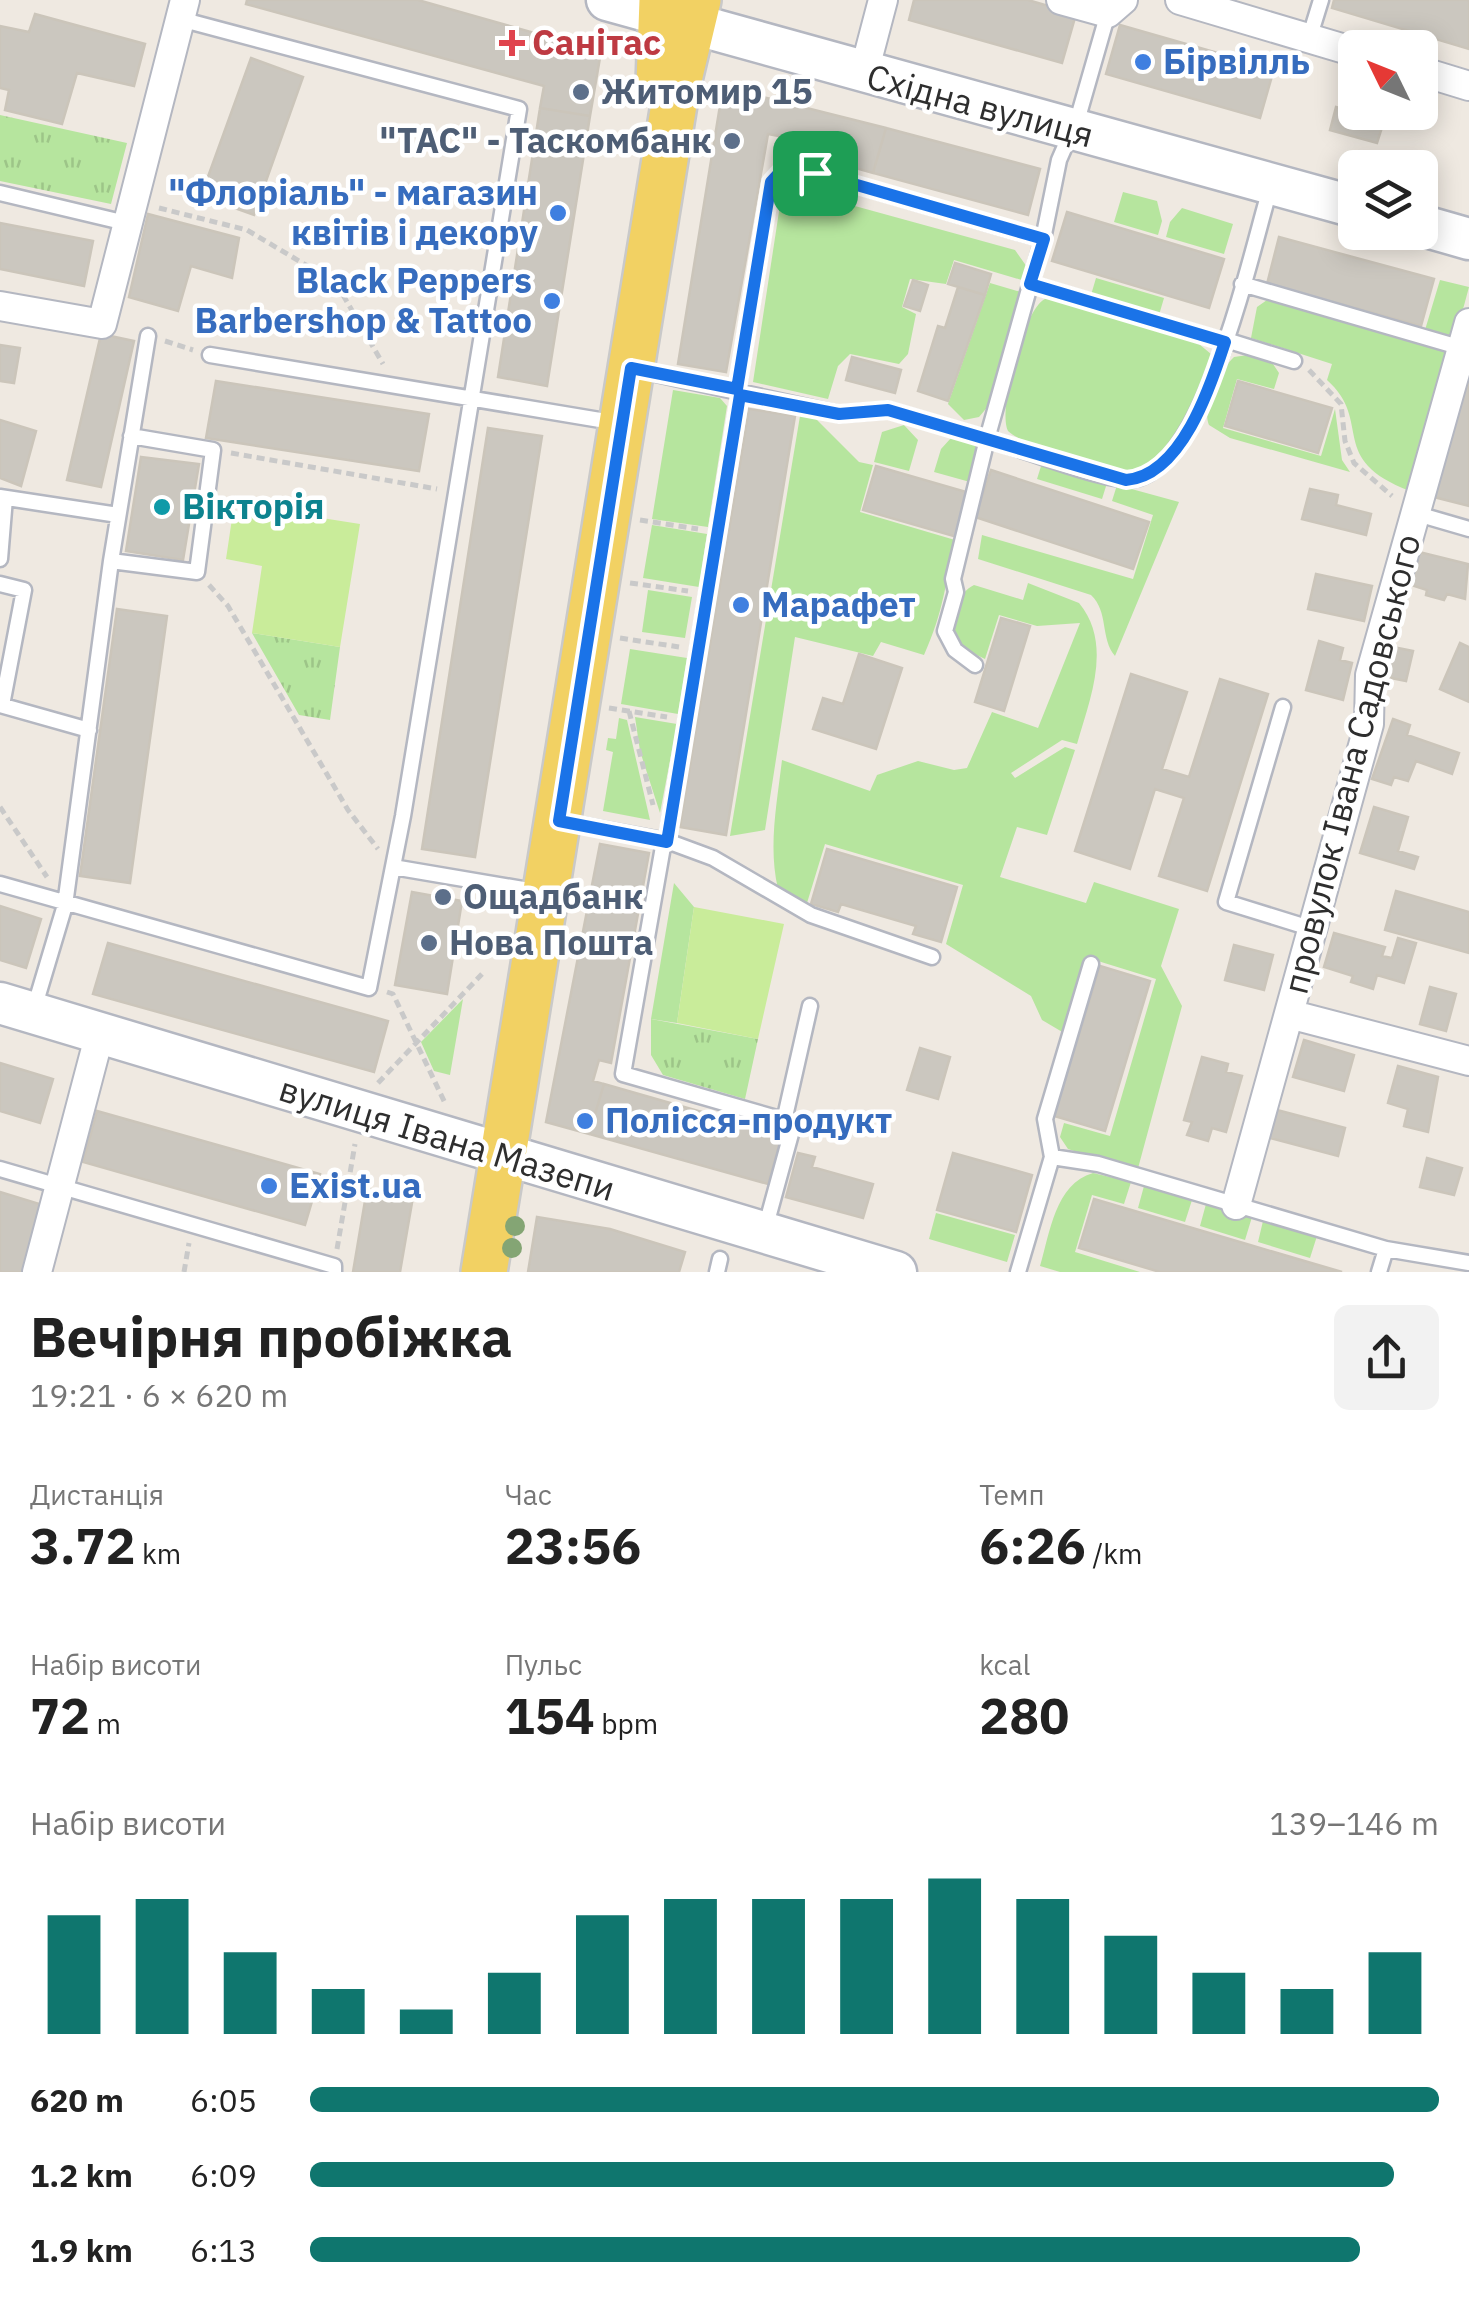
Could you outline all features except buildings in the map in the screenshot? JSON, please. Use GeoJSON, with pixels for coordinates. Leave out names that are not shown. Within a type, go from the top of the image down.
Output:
{"type":"FeatureCollection","features":[{"type":"Feature","properties":{"kind":"main road"},"geometry":{"type":"LineString","coordinates":[[466,1272],[494,1153],[559,821],[678,80],[681,8]]}},
{"type":"Feature","properties":{"kind":"main road"},"geometry":{"type":"LineString","coordinates":[[484,1272],[494,1153],[529,890],[662,68],[681,8]]}},
{"type":"Feature","properties":{"kind":"street","name":"Східна вулиця"},"geometry":{"type":"LineString","coordinates":[[607,0],[681,8],[868,57],[1074,122]]}},
{"type":"Feature","properties":{"kind":"street"},"geometry":{"type":"LineString","coordinates":[[868,57],[883,0]]}},
{"type":"Feature","properties":{"kind":"street"},"geometry":{"type":"LineString","coordinates":[[1062,0],[1116,6]]}},
{"type":"Feature","properties":{"kind":"street"},"geometry":{"type":"LineString","coordinates":[[1180,0],[1338,47]]}},
{"type":"Feature","properties":{"kind":"street","name":"Східна вулиця"},"geometry":{"type":"LineString","coordinates":[[681,8],[1074,122],[1274,176],[1338,187]]}},
{"type":"Feature","properties":{"kind":"street"},"geometry":{"type":"LineString","coordinates":[[0,306],[102,324],[182,10]]}},
{"type":"Feature","properties":{"kind":"street"},"geometry":{"type":"LineString","coordinates":[[1438,77],[1469,86]]}},
{"type":"Feature","properties":{"kind":"street","name":"Східна вулиця"},"geometry":{"type":"LineString","coordinates":[[1274,176],[1338,200]]}},
{"type":"Feature","properties":{"kind":"street"},"geometry":{"type":"LineString","coordinates":[[1438,213],[1469,222]]}},
{"type":"Feature","properties":{"kind":"street"},"geometry":{"type":"LineString","coordinates":[[1438,230],[1469,239]]}},
{"type":"Feature","properties":{"kind":"street","name":"провулок Івана Садовського"},"geometry":{"type":"LineString","coordinates":[[1236,1204],[1369,724],[1370,675],[1466,336]]}},
{"type":"Feature","properties":{"kind":"street","name":"вулиця Івана Мазепи"},"geometry":{"type":"LineString","coordinates":[[16,1008],[764,1234],[848,1265],[896,1272]]}},
{"type":"Feature","properties":{"kind":"street"},"geometry":{"type":"LineString","coordinates":[[1289,1014],[1469,1062]]}},
{"type":"Feature","properties":{"kind":"street"},"geometry":{"type":"LineString","coordinates":[[37,1272],[100,1033]]}},
{"type":"Feature","properties":{"kind":"lane"},"geometry":{"type":"LineString","coordinates":[[1309,39],[1321,0]]}},
{"type":"Feature","properties":{"kind":"lane"},"geometry":{"type":"LineString","coordinates":[[975,665],[954,650],[945,632],[956,592],[952,579],[1074,122],[1116,6]]}},
{"type":"Feature","properties":{"kind":"lane"},"geometry":{"type":"LineString","coordinates":[[0,884],[369,988],[458,493],[519,110],[182,10]]}},
{"type":"Feature","properties":{"kind":"lane"},"geometry":{"type":"LineString","coordinates":[[764,1234],[794,1124],[623,1074],[687,720],[771,182],[782,170],[798,168],[1044,239]]}},
{"type":"Feature","properties":{"kind":"lane"},"geometry":{"type":"LineString","coordinates":[[631,368],[839,414],[888,410],[1114,477],[1145,476],[1174,450],[1200,410],[1226,341],[1274,176]]}},
{"type":"Feature","properties":{"kind":"lane"},"geometry":{"type":"LineString","coordinates":[[0,193],[129,212]]}},
{"type":"Feature","properties":{"kind":"lane"},"geometry":{"type":"LineString","coordinates":[[1030,284],[1294,361]]}},
{"type":"Feature","properties":{"kind":"lane"},"geometry":{"type":"LineString","coordinates":[[1242,284],[1466,336]]}},
{"type":"Feature","properties":{"kind":"lane"},"geometry":{"type":"LineString","coordinates":[[16,1008],[65,904],[111,561],[148,336]]}},
{"type":"Feature","properties":{"kind":"lane"},"geometry":{"type":"LineString","coordinates":[[210,355],[606,421]]}},
{"type":"Feature","properties":{"kind":"lane"},"geometry":{"type":"LineString","coordinates":[[111,561],[198,572],[213,450],[130,436]]}},
{"type":"Feature","properties":{"kind":"lane"},"geometry":{"type":"LineString","coordinates":[[0,559],[3,497],[118,516]]}},
{"type":"Feature","properties":{"kind":"lane"},"geometry":{"type":"LineString","coordinates":[[1414,512],[1469,529]]}},
{"type":"Feature","properties":{"kind":"lane"},"geometry":{"type":"LineString","coordinates":[[0,584],[24,590],[1,705],[88,730]]}},
{"type":"Feature","properties":{"kind":"lane"},"geometry":{"type":"LineString","coordinates":[[1283,706],[1226,902],[1313,929]]}},
{"type":"Feature","properties":{"kind":"lane"},"geometry":{"type":"LineString","coordinates":[[559,821],[666,841],[713,858],[811,915],[932,957]]}},
{"type":"Feature","properties":{"kind":"lane"},"geometry":{"type":"LineString","coordinates":[[393,867],[529,890]]}},
{"type":"Feature","properties":{"kind":"lane"},"geometry":{"type":"LineString","coordinates":[[1018,1272],[1052,1157],[1045,1120],[1092,964]]}},
{"type":"Feature","properties":{"kind":"lane"},"geometry":{"type":"LineString","coordinates":[[784,1120],[810,1006]]}},
{"type":"Feature","properties":{"kind":"lane"},"geometry":{"type":"LineString","coordinates":[[1052,1157],[1098,1164],[1386,1249],[1469,1262]]}},
{"type":"Feature","properties":{"kind":"lane"},"geometry":{"type":"LineString","coordinates":[[0,1169],[334,1269]]}},
{"type":"Feature","properties":{"kind":"lane"},"geometry":{"type":"LineString","coordinates":[[1379,1272],[1386,1249]]}},
{"type":"Feature","properties":{"kind":"path"},"geometry":{"type":"LineString","coordinates":[[129,212],[247,230],[336,283],[394,384]]}},
{"type":"Feature","properties":{"kind":"path"},"geometry":{"type":"LineString","coordinates":[[1294,361],[1341,404],[1344,441],[1354,462],[1414,512]]}},
{"type":"Feature","properties":{"kind":"path"},"geometry":{"type":"LineString","coordinates":[[213,450],[458,493]]}},
{"type":"Feature","properties":{"kind":"path"},"geometry":{"type":"LineString","coordinates":[[637,520],[718,532]]}},
{"type":"Feature","properties":{"kind":"path"},"geometry":{"type":"LineString","coordinates":[[198,572],[228,606],[348,810],[393,867]]}},
{"type":"Feature","properties":{"kind":"path"},"geometry":{"type":"LineString","coordinates":[[627,582],[707,594]]}},
{"type":"Feature","properties":{"kind":"path"},"geometry":{"type":"LineString","coordinates":[[618,638],[698,650]]}},
{"type":"Feature","properties":{"kind":"path"},"geometry":{"type":"LineString","coordinates":[[606,707],[687,720]]}},
{"type":"Feature","properties":{"kind":"path"},"geometry":{"type":"LineString","coordinates":[[630,711],[636,753],[666,841]]}},
{"type":"Feature","properties":{"kind":"path"},"geometry":{"type":"LineString","coordinates":[[0,807],[65,904]]}},
{"type":"Feature","properties":{"kind":"path"},"geometry":{"type":"LineString","coordinates":[[378,1083],[482,974]]}},
{"type":"Feature","properties":{"kind":"path"},"geometry":{"type":"LineString","coordinates":[[369,988],[393,994],[445,1103]]}},
{"type":"Feature","properties":{"kind":"path"},"geometry":{"type":"LineString","coordinates":[[334,1269],[355,1144]]}},
{"type":"Feature","properties":{"kind":"path"},"geometry":{"type":"LineString","coordinates":[[184,1272],[192,1225]]}},
{"type":"Feature","properties":{"kind":"green space"},"geometry":{"type":"Polygon","coordinates":[[[0,115],[127,143],[111,204],[0,181],[0,115]]]}},
{"type":"Feature","properties":{"kind":"green space"},"geometry":{"type":"Polygon","coordinates":[[[793,189],[1015,250],[1027,267],[1025,281],[954,260],[946,284],[910,279],[902,307],[916,314],[908,354],[899,364],[850,354],[838,366],[828,399],[753,382],[780,205],[793,189]]]}},
{"type":"Feature","properties":{"kind":"green space"},"geometry":{"type":"Polygon","coordinates":[[[1123,192],[1157,201],[1162,221],[1158,235],[1114,222],[1123,192]]]}},
{"type":"Feature","properties":{"kind":"green space"},"geometry":{"type":"Polygon","coordinates":[[[1182,208],[1233,224],[1224,254],[1166,237],[1170,222],[1182,208]]]}},
{"type":"Feature","properties":{"kind":"green space"},"geometry":{"type":"Polygon","coordinates":[[[1096,278],[1164,298],[1159,315],[1091,295],[1096,278]]]}},
{"type":"Feature","properties":{"kind":"green space"},"geometry":{"type":"Polygon","coordinates":[[[1440,280],[1469,287],[1455,339],[1425,330],[1440,280]]]}},
{"type":"Feature","properties":{"kind":"green space"},"geometry":{"type":"Polygon","coordinates":[[[990,283],[1021,292],[990,404],[979,417],[964,420],[948,404],[990,283]]]}},
{"type":"Feature","properties":{"kind":"green space"},"geometry":{"type":"Polygon","coordinates":[[[1047,298],[1193,339],[1211,354],[1204,385],[1184,422],[1145,466],[1121,471],[1087,464],[1031,444],[1008,431],[1006,402],[1015,359],[1030,319],[1047,298]]]}},
{"type":"Feature","properties":{"kind":"green space"},"geometry":{"type":"Polygon","coordinates":[[[1267,300],[1451,351],[1410,491],[1384,479],[1359,453],[1348,411],[1327,380],[1332,364],[1251,338],[1257,307],[1267,300]]]}},
{"type":"Feature","properties":{"kind":"green space"},"geometry":{"type":"Polygon","coordinates":[[[1248,355],[1271,361],[1279,373],[1274,389],[1237,379],[1223,428],[1321,456],[1335,409],[1342,460],[1350,472],[1230,438],[1209,425],[1210,399],[1223,370],[1234,357],[1248,355]]]}},
{"type":"Feature","properties":{"kind":"green space"},"geometry":{"type":"Polygon","coordinates":[[[673,390],[720,398],[727,406],[708,527],[652,519],[673,390]]]}},
{"type":"Feature","properties":{"kind":"green space"},"geometry":{"type":"Polygon","coordinates":[[[812,415],[859,462],[873,465],[860,512],[955,540],[940,611],[924,655],[881,642],[873,656],[795,637],[765,830],[730,836],[800,416],[812,415]]]}},
{"type":"Feature","properties":{"kind":"green space"},"geometry":{"type":"Polygon","coordinates":[[[904,425],[918,440],[909,471],[874,462],[882,432],[904,425]]]}},
{"type":"Feature","properties":{"kind":"green space"},"geometry":{"type":"Polygon","coordinates":[[[951,438],[979,444],[970,482],[934,472],[941,449],[951,438]]]}},
{"type":"Feature","properties":{"kind":"green space"},"geometry":{"type":"Polygon","coordinates":[[[1042,463],[1107,483],[1102,499],[1037,479],[1042,463]]]}},
{"type":"Feature","properties":{"kind":"green space"},"geometry":{"type":"Polygon","coordinates":[[[1117,485],[1179,502],[1115,656],[1107,641],[1100,609],[1091,595],[978,559],[982,535],[1133,579],[1153,515],[1112,501],[1117,485]]]}},
{"type":"Feature","properties":{"kind":"green space"},"geometry":{"type":"Polygon","coordinates":[[[271,510],[360,524],[340,647],[252,633],[262,566],[226,559],[233,512],[269,518],[271,510]]]}},
{"type":"Feature","properties":{"kind":"green space"},"geometry":{"type":"Polygon","coordinates":[[[652,525],[707,534],[699,587],[643,578],[652,525]]]}},
{"type":"Feature","properties":{"kind":"green space"},"geometry":{"type":"Polygon","coordinates":[[[1028,583],[1079,603],[1095,636],[1096,672],[1077,744],[1062,740],[1011,773],[1015,778],[1065,747],[1075,750],[1047,835],[1017,827],[1000,877],[1086,903],[1094,882],[1179,909],[1161,966],[1182,1006],[1137,1172],[1068,1149],[1060,1137],[1064,1123],[1110,1136],[1156,979],[1085,957],[1064,1033],[1042,1020],[1031,996],[946,944],[963,885],[825,844],[807,903],[778,889],[775,873],[782,760],[870,791],[877,775],[918,761],[954,770],[967,768],[992,712],[1038,728],[1080,623],[1037,626],[999,615],[985,659],[962,648],[952,631],[958,604],[974,585],[1023,600],[1028,583]]]}},
{"type":"Feature","properties":{"kind":"green space"},"geometry":{"type":"Polygon","coordinates":[[[648,590],[692,597],[685,638],[642,632],[648,590]]]}},
{"type":"Feature","properties":{"kind":"green space"},"geometry":{"type":"Polygon","coordinates":[[[252,633],[340,647],[330,720],[299,715],[252,633]]]}},
{"type":"Feature","properties":{"kind":"green space"},"geometry":{"type":"Polygon","coordinates":[[[630,649],[687,658],[678,714],[621,704],[630,649]]]}},
{"type":"Feature","properties":{"kind":"green space"},"geometry":{"type":"Polygon","coordinates":[[[635,717],[677,724],[660,813],[640,751],[635,717]]]}},
{"type":"Feature","properties":{"kind":"green space"},"geometry":{"type":"Polygon","coordinates":[[[619,718],[627,720],[650,820],[603,811],[613,752],[606,750],[608,738],[616,739],[619,718]]]}},
{"type":"Feature","properties":{"kind":"green space"},"geometry":{"type":"Polygon","coordinates":[[[674,883],[694,907],[677,1023],[651,1019],[674,883]]]}},
{"type":"Feature","properties":{"kind":"green space"},"geometry":{"type":"Polygon","coordinates":[[[694,907],[784,924],[758,1039],[677,1023],[694,907]]]}},
{"type":"Feature","properties":{"kind":"green space"},"geometry":{"type":"Polygon","coordinates":[[[463,999],[450,1075],[434,1071],[421,1042],[463,999]]]}},
{"type":"Feature","properties":{"kind":"green space"},"geometry":{"type":"Polygon","coordinates":[[[651,1019],[758,1039],[745,1099],[663,1075],[651,1055],[651,1019]]]}},
{"type":"Feature","properties":{"kind":"green space"},"geometry":{"type":"Polygon","coordinates":[[[1093,1173],[1131,1182],[1124,1204],[1092,1195],[1075,1252],[1140,1272],[1060,1272],[1040,1266],[1062,1199],[1080,1179],[1093,1173]]]}},
{"type":"Feature","properties":{"kind":"green space"},"geometry":{"type":"Polygon","coordinates":[[[1144,1186],[1192,1200],[1185,1222],[1138,1208],[1144,1186]]]}},
{"type":"Feature","properties":{"kind":"green space"},"geometry":{"type":"Polygon","coordinates":[[[1206,1204],[1252,1217],[1245,1240],[1200,1226],[1206,1204]]]}},
{"type":"Feature","properties":{"kind":"green space"},"geometry":{"type":"Polygon","coordinates":[[[936,1213],[1015,1235],[1007,1262],[929,1239],[936,1213]]]}},
{"type":"Feature","properties":{"kind":"green space"},"geometry":{"type":"Polygon","coordinates":[[[1263,1221],[1317,1236],[1310,1258],[1258,1242],[1263,1221]]]}},
{"type":"Feature","properties":{"kind":"place","name":"Санітас"},"geometry":{"type":"Point","coordinates":[512,43]}},
{"type":"Feature","properties":{"kind":"place","name":"Бірвілль"},"geometry":{"type":"Point","coordinates":[1143,62]}},
{"type":"Feature","properties":{"kind":"place","name":"Житомир 15"},"geometry":{"type":"Point","coordinates":[581,92]}},
{"type":"Feature","properties":{"kind":"place","name":"\"ТАС\" - Таскомбанк"},"geometry":{"type":"Point","coordinates":[732,141]}},
{"type":"Feature","properties":{"kind":"place","name":"\"Флоріаль\" - магазин квітів і декору"},"geometry":{"type":"Point","coordinates":[558,213]}},
{"type":"Feature","properties":{"kind":"place","name":"Black Peppers Barbershop & Tattoo"},"geometry":{"type":"Point","coordinates":[552,301]}},
{"type":"Feature","properties":{"kind":"place","name":"Вікторія"},"geometry":{"type":"Point","coordinates":[162,507]}},
{"type":"Feature","properties":{"kind":"place","name":"Марафет"},"geometry":{"type":"Point","coordinates":[741,605]}},
{"type":"Feature","properties":{"kind":"place","name":"Ощадбанк"},"geometry":{"type":"Point","coordinates":[443,897]}},
{"type":"Feature","properties":{"kind":"place","name":"Нова Пошта"},"geometry":{"type":"Point","coordinates":[429,943]}},
{"type":"Feature","properties":{"kind":"place","name":"Полісся-продукт"},"geometry":{"type":"Point","coordinates":[585,1121]}},
{"type":"Feature","properties":{"kind":"place","name":"Exist.ua"},"geometry":{"type":"Point","coordinates":[269,1186]}},
{"type":"Feature","properties":{"kind":"route"},"geometry":{"type":"LineString","coordinates":[[798,168],[815,173],[1044,239],[1030,284],[1225,342],[1200,410],[1174,450],[1158,466],[1145,476],[1126,480],[888,410],[839,414],[740,395],[667,842],[559,821],[631,368],[737,389],[771,182],[782,170],[798,168]]}}]}
